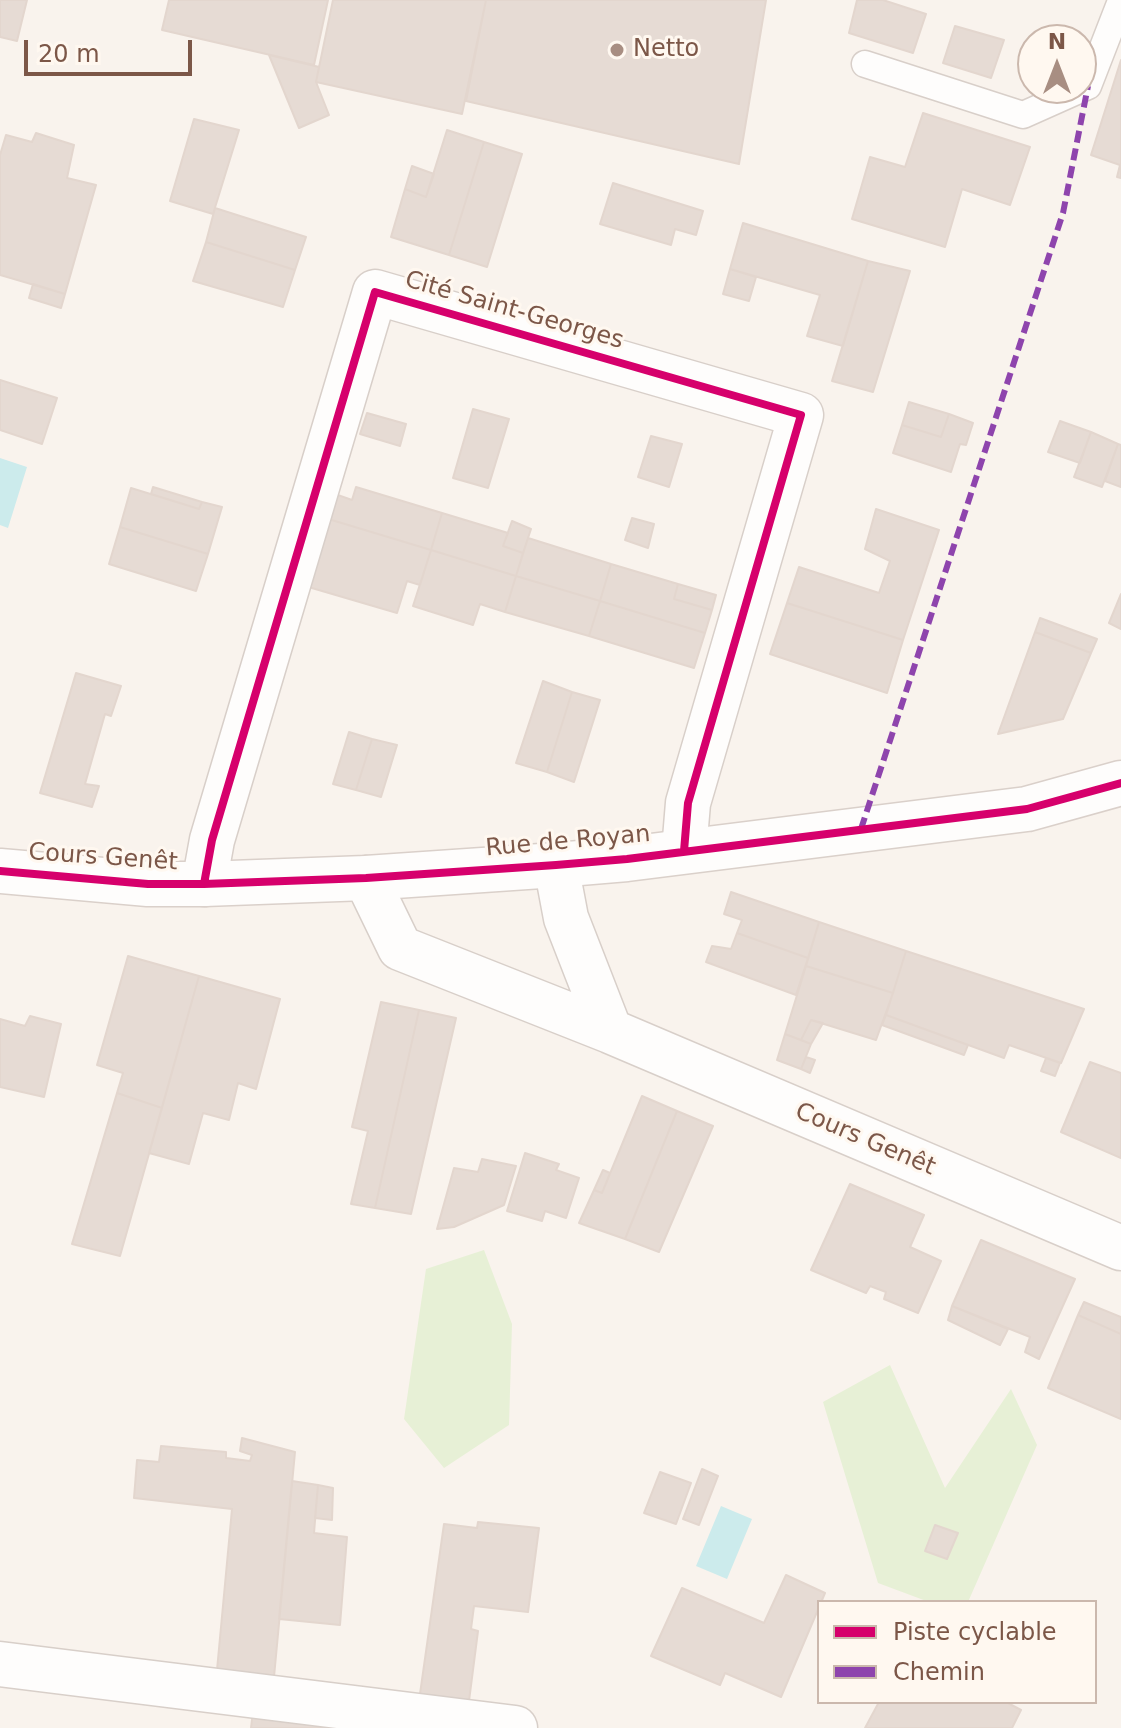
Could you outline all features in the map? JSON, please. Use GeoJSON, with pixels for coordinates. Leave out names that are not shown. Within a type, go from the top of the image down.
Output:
{"type":"FeatureCollection","features":[{"type":"Feature","properties":{"kind":"street","name":"Cité Saint-Georges"},"geometry":{"type":"LineString","coordinates":[[204,884],[216,824],[375,292],[801,415],[688,803],[684,851]]}},
{"type":"Feature","properties":{"kind":"street","name":"Rue de Royan"},"geometry":{"type":"LineString","coordinates":[[204,884],[366,878],[627,859],[1027,809],[1121,783]]}},
{"type":"Feature","properties":{"kind":"street"},"geometry":{"type":"LineString","coordinates":[[556,865],[566,918],[610,1031]]}},
{"type":"Feature","properties":{"kind":"street","name":"Cours Genêt"},"geometry":{"type":"LineString","coordinates":[[0,871],[148,884],[204,884]]}},
{"type":"Feature","properties":{"kind":"street","name":"Cours Genêt"},"geometry":{"type":"LineString","coordinates":[[366,878],[400,948],[610,1031],[1121,1248]]}},
{"type":"Feature","properties":{"kind":"street"},"geometry":{"type":"LineString","coordinates":[[0,1664],[515,1728]]}},
{"type":"Feature","properties":{"kind":"lane"},"geometry":{"type":"LineString","coordinates":[[865,64],[1023,115],[1088,86],[1121,1]]}},
{"type":"Feature","properties":{"kind":"green space"},"geometry":{"type":"Polygon","coordinates":[[[484,1250],[512,1324],[509,1425],[444,1468],[404,1419],[426,1269],[484,1250]]]}},
{"type":"Feature","properties":{"kind":"green space"},"geometry":{"type":"Polygon","coordinates":[[[890,1365],[945,1488],[1011,1389],[1037,1445],[969,1600],[924,1600],[878,1583],[823,1402],[890,1365]]]}},
{"type":"Feature","properties":{"kind":"water"},"geometry":{"type":"Polygon","coordinates":[[[0,458],[27,467],[8,528],[0,525],[0,458]]]}},
{"type":"Feature","properties":{"kind":"water"},"geometry":{"type":"Polygon","coordinates":[[[721,1506],[752,1519],[727,1579],[696,1566],[721,1506]]]}},
{"type":"Feature","properties":{"kind":"building"},"geometry":{"type":"Polygon","coordinates":[[[0,0],[27,0],[17,41],[0,37],[0,0]]]}},
{"type":"Feature","properties":{"kind":"building"},"geometry":{"type":"Polygon","coordinates":[[[169,0],[328,0],[314,65],[162,30],[169,0]]]}},
{"type":"Feature","properties":{"kind":"building"},"geometry":{"type":"Polygon","coordinates":[[[333,0],[486,0],[462,114],[316,82],[333,0]]]}},
{"type":"Feature","properties":{"kind":"building","name":"Netto"},"geometry":{"type":"Polygon","coordinates":[[[486,0],[766,0],[739,164],[466,101],[486,0]]]}},
{"type":"Feature","properties":{"kind":"building"},"geometry":{"type":"Polygon","coordinates":[[[857,0],[883,0],[926,14],[913,53],[849,33],[857,0]]]}},
{"type":"Feature","properties":{"kind":"building"},"geometry":{"type":"Polygon","coordinates":[[[955,26],[1004,40],[991,78],[943,63],[955,26]]]}},
{"type":"Feature","properties":{"kind":"building"},"geometry":{"type":"Polygon","coordinates":[[[269,55],[319,67],[316,82],[329,115],[299,128],[269,55]]]}},
{"type":"Feature","properties":{"kind":"building"},"geometry":{"type":"Polygon","coordinates":[[[1121,60],[1121,178],[1117,177],[1120,165],[1091,155],[1121,60]]]}},
{"type":"Feature","properties":{"kind":"building"},"geometry":{"type":"Polygon","coordinates":[[[923,113],[1030,147],[1010,205],[962,189],[945,247],[852,219],[870,157],[905,167],[923,113]]]}},
{"type":"Feature","properties":{"kind":"building"},"geometry":{"type":"Polygon","coordinates":[[[194,119],[239,130],[213,214],[170,201],[194,119]]]}},
{"type":"Feature","properties":{"kind":"building"},"geometry":{"type":"Polygon","coordinates":[[[447,130],[484,142],[449,255],[391,237],[405,189],[426,197],[447,130]]]}},
{"type":"Feature","properties":{"kind":"building"},"geometry":{"type":"Polygon","coordinates":[[[36,133],[74,145],[67,178],[96,185],[65,294],[0,275],[0,155],[6,135],[32,142],[36,133]]]}},
{"type":"Feature","properties":{"kind":"building"},"geometry":{"type":"Polygon","coordinates":[[[484,142],[522,154],[487,267],[449,255],[484,142]]]}},
{"type":"Feature","properties":{"kind":"building"},"geometry":{"type":"Polygon","coordinates":[[[412,166],[434,174],[426,197],[405,189],[412,166]]]}},
{"type":"Feature","properties":{"kind":"building"},"geometry":{"type":"Polygon","coordinates":[[[613,183],[703,211],[696,235],[675,229],[671,245],[600,224],[613,183]]]}},
{"type":"Feature","properties":{"kind":"building"},"geometry":{"type":"Polygon","coordinates":[[[215,208],[306,237],[295,270],[206,242],[215,208]]]}},
{"type":"Feature","properties":{"kind":"building"},"geometry":{"type":"Polygon","coordinates":[[[743,223],[868,261],[843,346],[807,336],[820,295],[730,269],[743,223]]]}},
{"type":"Feature","properties":{"kind":"building"},"geometry":{"type":"Polygon","coordinates":[[[206,242],[295,270],[283,307],[193,281],[206,242]]]}},
{"type":"Feature","properties":{"kind":"building"},"geometry":{"type":"Polygon","coordinates":[[[868,261],[910,271],[873,392],[832,381],[868,261]]]}},
{"type":"Feature","properties":{"kind":"building"},"geometry":{"type":"Polygon","coordinates":[[[730,269],[756,277],[749,301],[723,294],[730,269]]]}},
{"type":"Feature","properties":{"kind":"building"},"geometry":{"type":"Polygon","coordinates":[[[33,284],[65,294],[61,308],[29,298],[33,284]]]}},
{"type":"Feature","properties":{"kind":"building"},"geometry":{"type":"Polygon","coordinates":[[[0,380],[57,398],[42,444],[0,430],[0,380]]]}},
{"type":"Feature","properties":{"kind":"building"},"geometry":{"type":"Polygon","coordinates":[[[909,402],[949,414],[941,437],[902,425],[909,402]]]}},
{"type":"Feature","properties":{"kind":"building"},"geometry":{"type":"Polygon","coordinates":[[[473,409],[509,419],[488,488],[453,478],[473,409]]]}},
{"type":"Feature","properties":{"kind":"building"},"geometry":{"type":"Polygon","coordinates":[[[367,413],[406,424],[400,446],[360,434],[367,413]]]}},
{"type":"Feature","properties":{"kind":"building"},"geometry":{"type":"Polygon","coordinates":[[[949,414],[973,423],[966,445],[960,444],[951,472],[893,453],[902,425],[941,437],[949,414]]]}},
{"type":"Feature","properties":{"kind":"building"},"geometry":{"type":"Polygon","coordinates":[[[1060,421],[1091,432],[1080,463],[1048,452],[1060,421]]]}},
{"type":"Feature","properties":{"kind":"building"},"geometry":{"type":"Polygon","coordinates":[[[1091,432],[1118,444],[1102,487],[1074,477],[1091,432]]]}},
{"type":"Feature","properties":{"kind":"building"},"geometry":{"type":"Polygon","coordinates":[[[651,436],[682,444],[669,487],[638,477],[651,436]]]}},
{"type":"Feature","properties":{"kind":"building"},"geometry":{"type":"Polygon","coordinates":[[[1118,444],[1121,445],[1121,487],[1105,481],[1118,444]]]}},
{"type":"Feature","properties":{"kind":"building"},"geometry":{"type":"Polygon","coordinates":[[[153,487],[202,502],[199,509],[151,494],[153,487]]]}},
{"type":"Feature","properties":{"kind":"building"},"geometry":{"type":"Polygon","coordinates":[[[356,487],[442,513],[431,550],[325,518],[332,493],[352,500],[356,487]]]}},
{"type":"Feature","properties":{"kind":"building"},"geometry":{"type":"Polygon","coordinates":[[[131,488],[199,509],[202,502],[222,507],[208,554],[120,527],[131,488]]]}},
{"type":"Feature","properties":{"kind":"building"},"geometry":{"type":"Polygon","coordinates":[[[876,509],[939,530],[903,640],[787,603],[799,567],[879,593],[890,561],[865,549],[876,509]]]}},
{"type":"Feature","properties":{"kind":"building"},"geometry":{"type":"Polygon","coordinates":[[[442,513],[508,533],[503,546],[523,553],[516,576],[431,550],[442,513]]]}},
{"type":"Feature","properties":{"kind":"building"},"geometry":{"type":"Polygon","coordinates":[[[325,518],[431,550],[420,585],[407,581],[397,613],[305,586],[325,518]]]}},
{"type":"Feature","properties":{"kind":"building"},"geometry":{"type":"Polygon","coordinates":[[[632,518],[654,524],[648,548],[625,540],[632,518]]]}},
{"type":"Feature","properties":{"kind":"building"},"geometry":{"type":"Polygon","coordinates":[[[512,521],[531,529],[523,553],[503,546],[512,521]]]}},
{"type":"Feature","properties":{"kind":"building"},"geometry":{"type":"Polygon","coordinates":[[[120,527],[208,554],[196,591],[109,564],[120,527]]]}},
{"type":"Feature","properties":{"kind":"building"},"geometry":{"type":"Polygon","coordinates":[[[528,538],[611,564],[600,601],[516,576],[528,538]]]}},
{"type":"Feature","properties":{"kind":"building"},"geometry":{"type":"Polygon","coordinates":[[[431,550],[516,576],[505,612],[480,604],[473,625],[413,606],[431,550]]]}},
{"type":"Feature","properties":{"kind":"building"},"geometry":{"type":"Polygon","coordinates":[[[611,564],[678,584],[674,599],[712,610],[705,633],[600,601],[611,564]]]}},
{"type":"Feature","properties":{"kind":"building"},"geometry":{"type":"Polygon","coordinates":[[[516,576],[600,601],[589,636],[505,612],[516,576]]]}},
{"type":"Feature","properties":{"kind":"building"},"geometry":{"type":"Polygon","coordinates":[[[678,584],[716,595],[712,610],[674,599],[678,584]]]}},
{"type":"Feature","properties":{"kind":"building"},"geometry":{"type":"Polygon","coordinates":[[[1121,594],[1121,629],[1109,623],[1121,594]]]}},
{"type":"Feature","properties":{"kind":"building"},"geometry":{"type":"Polygon","coordinates":[[[600,601],[705,633],[694,668],[589,636],[600,601]]]}},
{"type":"Feature","properties":{"kind":"building"},"geometry":{"type":"Polygon","coordinates":[[[787,603],[903,640],[887,693],[770,654],[787,603]]]}},
{"type":"Feature","properties":{"kind":"building"},"geometry":{"type":"Polygon","coordinates":[[[1040,618],[1097,639],[1091,653],[1035,632],[1040,618]]]}},
{"type":"Feature","properties":{"kind":"building"},"geometry":{"type":"Polygon","coordinates":[[[1035,632],[1091,653],[1063,719],[998,734],[1035,632]]]}},
{"type":"Feature","properties":{"kind":"building"},"geometry":{"type":"Polygon","coordinates":[[[76,673],[121,686],[111,716],[105,714],[85,784],[99,786],[92,807],[40,793],[76,673]]]}},
{"type":"Feature","properties":{"kind":"building"},"geometry":{"type":"Polygon","coordinates":[[[543,681],[572,692],[547,772],[516,763],[543,681]]]}},
{"type":"Feature","properties":{"kind":"building"},"geometry":{"type":"Polygon","coordinates":[[[572,692],[600,700],[574,782],[547,772],[572,692]]]}},
{"type":"Feature","properties":{"kind":"building"},"geometry":{"type":"Polygon","coordinates":[[[349,732],[372,739],[356,790],[333,784],[349,732]]]}},
{"type":"Feature","properties":{"kind":"building"},"geometry":{"type":"Polygon","coordinates":[[[372,739],[397,745],[381,797],[356,790],[372,739]]]}},
{"type":"Feature","properties":{"kind":"building"},"geometry":{"type":"Polygon","coordinates":[[[731,892],[819,922],[808,958],[737,933],[742,920],[724,914],[731,892]]]}},
{"type":"Feature","properties":{"kind":"building"},"geometry":{"type":"Polygon","coordinates":[[[819,922],[906,951],[893,993],[806,966],[819,922]]]}},
{"type":"Feature","properties":{"kind":"building"},"geometry":{"type":"Polygon","coordinates":[[[737,933],[808,958],[796,995],[706,962],[712,946],[731,949],[737,933]]]}},
{"type":"Feature","properties":{"kind":"building"},"geometry":{"type":"Polygon","coordinates":[[[906,951],[1084,1009],[1061,1063],[1009,1045],[1004,1058],[886,1015],[906,951]]]}},
{"type":"Feature","properties":{"kind":"building"},"geometry":{"type":"Polygon","coordinates":[[[128,956],[199,976],[162,1108],[117,1093],[123,1073],[97,1065],[128,956]]]}},
{"type":"Feature","properties":{"kind":"building"},"geometry":{"type":"Polygon","coordinates":[[[806,966],[893,993],[876,1040],[811,1020],[801,1040],[785,1034],[806,966]]]}},
{"type":"Feature","properties":{"kind":"building"},"geometry":{"type":"Polygon","coordinates":[[[199,976],[280,999],[256,1089],[238,1083],[229,1120],[203,1113],[189,1164],[149,1153],[199,976]]]}},
{"type":"Feature","properties":{"kind":"building"},"geometry":{"type":"Polygon","coordinates":[[[381,1002],[419,1010],[375,1208],[351,1204],[368,1131],[352,1127],[381,1002]]]}},
{"type":"Feature","properties":{"kind":"building"},"geometry":{"type":"Polygon","coordinates":[[[419,1010],[456,1018],[411,1214],[375,1208],[419,1010]]]}},
{"type":"Feature","properties":{"kind":"building"},"geometry":{"type":"Polygon","coordinates":[[[886,1015],[968,1045],[964,1055],[882,1025],[886,1015]]]}},
{"type":"Feature","properties":{"kind":"building"},"geometry":{"type":"Polygon","coordinates":[[[30,1016],[61,1024],[44,1097],[0,1087],[0,1019],[25,1026],[30,1016]]]}},
{"type":"Feature","properties":{"kind":"building"},"geometry":{"type":"Polygon","coordinates":[[[811,1020],[823,1023],[811,1044],[801,1040],[811,1020]]]}},
{"type":"Feature","properties":{"kind":"building"},"geometry":{"type":"Polygon","coordinates":[[[785,1034],[811,1044],[801,1069],[777,1060],[785,1034]]]}},
{"type":"Feature","properties":{"kind":"building"},"geometry":{"type":"Polygon","coordinates":[[[806,1057],[815,1060],[810,1073],[801,1069],[806,1057]]]}},
{"type":"Feature","properties":{"kind":"building"},"geometry":{"type":"Polygon","coordinates":[[[1046,1058],[1060,1063],[1055,1076],[1041,1071],[1046,1058]]]}},
{"type":"Feature","properties":{"kind":"building"},"geometry":{"type":"Polygon","coordinates":[[[1090,1062],[1121,1073],[1121,1158],[1061,1132],[1090,1062]]]}},
{"type":"Feature","properties":{"kind":"building"},"geometry":{"type":"Polygon","coordinates":[[[117,1093],[162,1108],[120,1256],[72,1244],[117,1093]]]}},
{"type":"Feature","properties":{"kind":"building"},"geometry":{"type":"Polygon","coordinates":[[[642,1096],[677,1111],[625,1239],[579,1223],[594,1190],[602,1193],[642,1096]]]}},
{"type":"Feature","properties":{"kind":"building"},"geometry":{"type":"Polygon","coordinates":[[[677,1111],[713,1126],[659,1252],[625,1239],[677,1111]]]}},
{"type":"Feature","properties":{"kind":"building"},"geometry":{"type":"Polygon","coordinates":[[[525,1153],[559,1164],[556,1170],[579,1178],[566,1218],[545,1211],[542,1221],[507,1211],[525,1153]]]}},
{"type":"Feature","properties":{"kind":"building"},"geometry":{"type":"Polygon","coordinates":[[[482,1159],[516,1166],[504,1205],[454,1227],[437,1229],[454,1168],[478,1172],[482,1159]]]}},
{"type":"Feature","properties":{"kind":"building"},"geometry":{"type":"Polygon","coordinates":[[[603,1170],[610,1173],[602,1193],[594,1190],[603,1170]]]}},
{"type":"Feature","properties":{"kind":"building"},"geometry":{"type":"Polygon","coordinates":[[[850,1184],[924,1215],[910,1247],[941,1261],[918,1313],[884,1299],[886,1292],[870,1286],[866,1293],[811,1270],[850,1184]]]}},
{"type":"Feature","properties":{"kind":"building"},"geometry":{"type":"Polygon","coordinates":[[[981,1240],[1075,1279],[1039,1359],[1025,1352],[1030,1337],[952,1306],[981,1240]]]}},
{"type":"Feature","properties":{"kind":"building"},"geometry":{"type":"Polygon","coordinates":[[[1084,1302],[1121,1317],[1121,1334],[1078,1315],[1084,1302]]]}},
{"type":"Feature","properties":{"kind":"building"},"geometry":{"type":"Polygon","coordinates":[[[952,1306],[1008,1329],[1000,1345],[948,1320],[952,1306]]]}},
{"type":"Feature","properties":{"kind":"building"},"geometry":{"type":"Polygon","coordinates":[[[1078,1315],[1121,1334],[1121,1419],[1048,1388],[1078,1315]]]}},
{"type":"Feature","properties":{"kind":"building"},"geometry":{"type":"Polygon","coordinates":[[[242,1438],[295,1452],[274,1677],[217,1670],[232,1509],[134,1498],[137,1460],[159,1462],[161,1446],[226,1452],[226,1458],[250,1461],[252,1455],[240,1451],[242,1438]]]}},
{"type":"Feature","properties":{"kind":"building"},"geometry":{"type":"Polygon","coordinates":[[[702,1469],[718,1476],[699,1525],[683,1519],[702,1469]]]}},
{"type":"Feature","properties":{"kind":"building"},"geometry":{"type":"Polygon","coordinates":[[[660,1472],[691,1483],[676,1524],[644,1513],[660,1472]]]}},
{"type":"Feature","properties":{"kind":"building"},"geometry":{"type":"Polygon","coordinates":[[[292,1481],[318,1485],[314,1533],[347,1537],[340,1625],[279,1619],[292,1481]]]}},
{"type":"Feature","properties":{"kind":"building"},"geometry":{"type":"Polygon","coordinates":[[[318,1485],[333,1488],[332,1520],[315,1518],[318,1485]]]}},
{"type":"Feature","properties":{"kind":"building"},"geometry":{"type":"Polygon","coordinates":[[[478,1522],[539,1528],[528,1612],[474,1606],[471,1629],[478,1631],[469,1701],[420,1694],[444,1524],[477,1528],[478,1522]]]}},
{"type":"Feature","properties":{"kind":"building"},"geometry":{"type":"Polygon","coordinates":[[[935,1525],[958,1533],[947,1559],[925,1551],[935,1525]]]}},
{"type":"Feature","properties":{"kind":"building"},"geometry":{"type":"Polygon","coordinates":[[[786,1575],[825,1593],[822,1600],[817,1600],[817,1612],[781,1697],[725,1673],[720,1685],[651,1656],[682,1588],[764,1623],[786,1575]]]}},
{"type":"Feature","properties":{"kind":"building"},"geometry":{"type":"Polygon","coordinates":[[[878,1704],[1010,1704],[1021,1710],[1012,1728],[865,1728],[878,1704]]]}},
{"type":"Feature","properties":{"kind":"building"},"geometry":{"type":"Polygon","coordinates":[[[253,1711],[395,1728],[251,1728],[253,1711]]]}},
{"type":"Feature","properties":{"kind":"marked path"},"geometry":{"type":"LineString","coordinates":[[861,829],[1063,213],[1084,104]]}},
{"type":"Feature","properties":{"kind":"cycle path"},"geometry":{"type":"LineString","coordinates":[[204,884],[212,840],[375,292],[801,415],[688,803],[684,851]]}},
{"type":"Feature","properties":{"kind":"cycle path"},"geometry":{"type":"LineString","coordinates":[[0,871],[148,884],[204,884],[366,878],[556,865],[627,859],[1027,809],[1121,783]]}},
{"type":"Feature","properties":{"kind":"place","name":"Netto"},"geometry":{"type":"Point","coordinates":[617,50]}}]}
